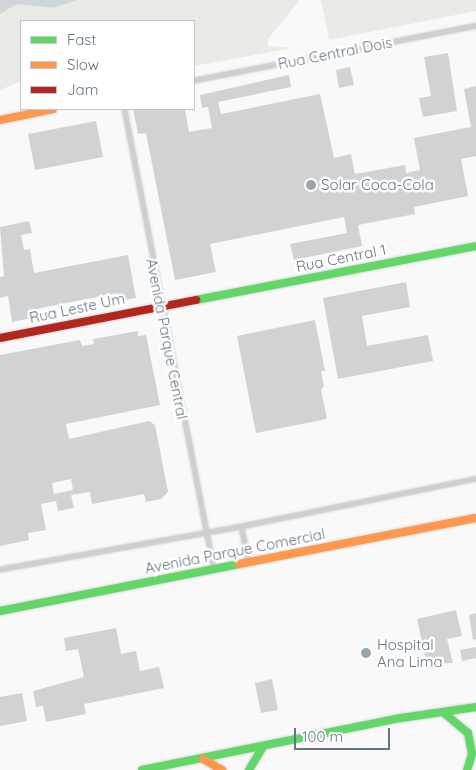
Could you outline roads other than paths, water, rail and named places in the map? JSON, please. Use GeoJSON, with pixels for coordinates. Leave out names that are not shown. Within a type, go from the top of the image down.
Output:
{"type":"FeatureCollection","features":[{"type":"Feature","properties":{"kind":"street","name":"Rua Central Dois"},"geometry":{"type":"LineString","coordinates":[[195,80],[476,25]]}},
{"type":"Feature","properties":{"kind":"street"},"geometry":{"type":"LineString","coordinates":[[0,120],[48,110]]}},
{"type":"Feature","properties":{"kind":"street","name":"Avenida Parque Central"},"geometry":{"type":"LineString","coordinates":[[124,110],[159,305],[213,569]]}},
{"type":"Feature","properties":{"kind":"street","name":"Rua Central 1"},"geometry":{"type":"LineString","coordinates":[[159,305],[212,299],[476,246]]}},
{"type":"Feature","properties":{"kind":"street","name":"Rua Leste Um"},"geometry":{"type":"LineString","coordinates":[[0,338],[159,305]]}},
{"type":"Feature","properties":{"kind":"street","name":"Avenida Parque Comercial"},"geometry":{"type":"LineString","coordinates":[[0,569],[241,526],[476,478]]}},
{"type":"Feature","properties":{"kind":"street","name":"Avenida Parque Comercial"},"geometry":{"type":"LineString","coordinates":[[0,611],[476,518]]}},
{"type":"Feature","properties":{"kind":"street"},"geometry":{"type":"LineString","coordinates":[[241,526],[248,563]]}},
{"type":"Feature","properties":{"kind":"street"},"geometry":{"type":"LineString","coordinates":[[142,770],[401,718],[476,707]]}},
{"type":"Feature","properties":{"kind":"street"},"geometry":{"type":"LineString","coordinates":[[444,713],[468,733],[472,754],[467,770]]}},
{"type":"Feature","properties":{"kind":"street"},"geometry":{"type":"LineString","coordinates":[[249,770],[263,747]]}},
{"type":"Feature","properties":{"kind":"street"},"geometry":{"type":"LineString","coordinates":[[203,759],[222,770]]}},
{"type":"Feature","properties":{"kind":"place","name":"Solar Coca-Cola"},"geometry":{"type":"Point","coordinates":[311,185]}},
{"type":"Feature","properties":{"kind":"place","name":"Hospital Ana Lima"},"geometry":{"type":"Point","coordinates":[366,653]}}]}
